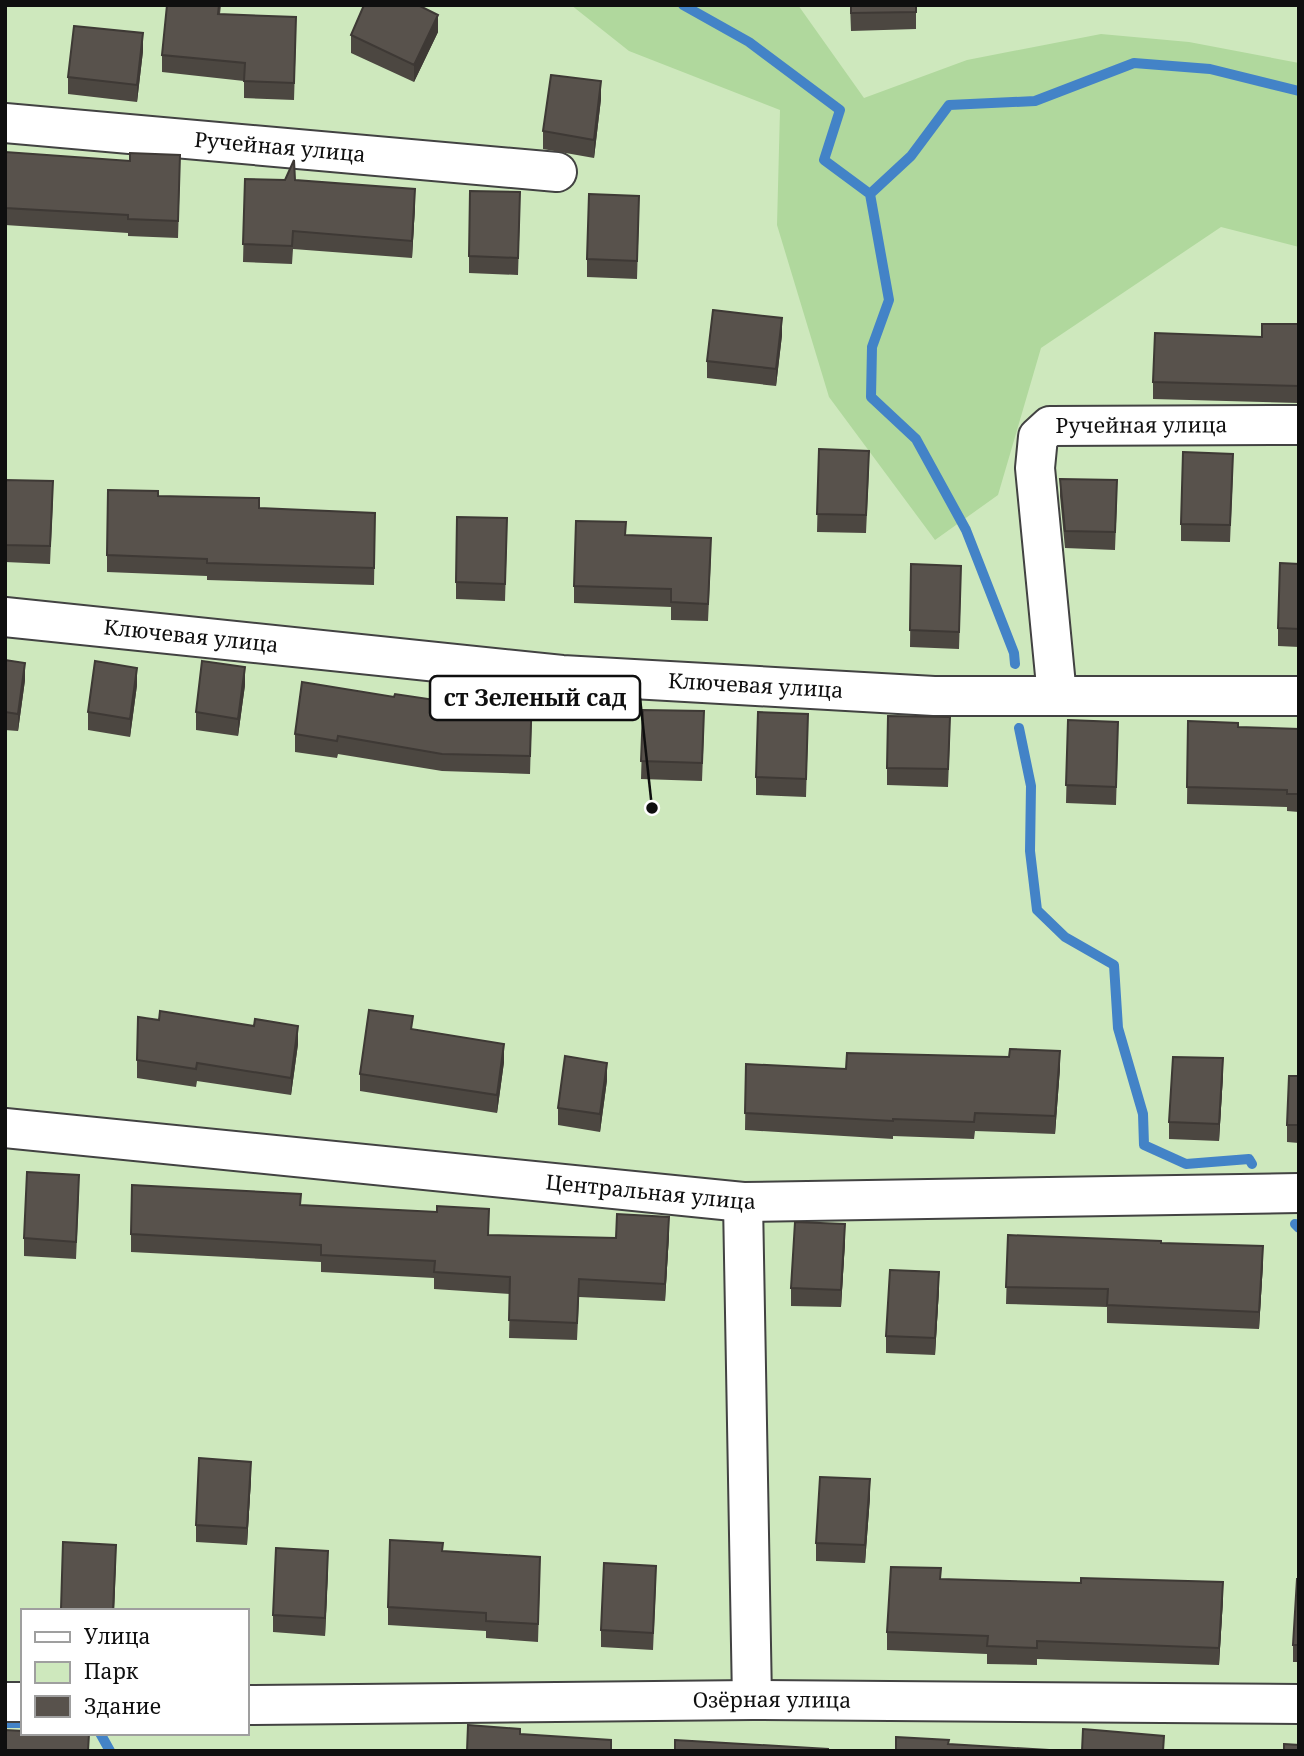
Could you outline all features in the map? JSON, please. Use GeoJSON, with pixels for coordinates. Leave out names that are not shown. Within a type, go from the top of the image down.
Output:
{"type":"FeatureCollection","features":[{"type":"Feature","properties":{"kind":"street","name":"Ручейная улица"},"geometry":{"type":"LineString","coordinates":[[5,123],[557,172]]}},
{"type":"Feature","properties":{"kind":"street","name":"Ручейная улица"},"geometry":{"type":"LineString","coordinates":[[1057,696],[1035,468],[1038,437],[1050,426],[1299,425]]}},
{"type":"Feature","properties":{"kind":"street","name":"Ключевая улица"},"geometry":{"type":"LineString","coordinates":[[5,617],[562,676],[934,696],[1299,696]]}},
{"type":"Feature","properties":{"kind":"street","name":"Центральная улица"},"geometry":{"type":"LineString","coordinates":[[5,1128],[743,1202],[1299,1193]]}},
{"type":"Feature","properties":{"kind":"street"},"geometry":{"type":"LineString","coordinates":[[743,1202],[752,1700]]}},
{"type":"Feature","properties":{"kind":"street","name":"Озёрная улица"},"geometry":{"type":"LineString","coordinates":[[248,1704],[752,1700],[1299,1703]]}},
{"type":"Feature","properties":{"kind":"green space"},"geometry":{"type":"Polygon","coordinates":[[[5,5],[1299,5],[1299,1751],[5,1751],[5,5]]]}},
{"type":"Feature","properties":{"kind":"green space"},"geometry":{"type":"Polygon","coordinates":[[[571,5],[798,5],[864,98],[967,60],[1101,34],[1189,42],[1299,63],[1299,247],[1221,227],[1041,348],[998,495],[935,540],[829,397],[777,225],[780,110],[629,51],[571,5]]]}},
{"type":"Feature","properties":{"kind":"building"},"geometry":{"type":"Polygon","coordinates":[[[167,5],[219,5],[218,14],[296,17],[294,83],[244,81],[245,63],[162,55],[167,5]]]}},
{"type":"Feature","properties":{"kind":"building"},"geometry":{"type":"Polygon","coordinates":[[[364,5],[418,5],[438,15],[414,65],[351,35],[364,5]]]}},
{"type":"Feature","properties":{"kind":"building"},"geometry":{"type":"Polygon","coordinates":[[[851,5],[916,5],[916,12],[851,13],[851,5]]]}},
{"type":"Feature","properties":{"kind":"building"},"geometry":{"type":"Polygon","coordinates":[[[74,26],[143,33],[137,85],[68,77],[74,26]]]}},
{"type":"Feature","properties":{"kind":"building"},"geometry":{"type":"Polygon","coordinates":[[[551,75],[601,81],[594,140],[543,131],[551,75]]]}},
{"type":"Feature","properties":{"kind":"building"},"geometry":{"type":"Polygon","coordinates":[[[5,152],[130,161],[130,153],[180,155],[178,221],[128,219],[128,215],[5,208],[5,152]]]}},
{"type":"Feature","properties":{"kind":"building"},"geometry":{"type":"Polygon","coordinates":[[[294,160],[295,180],[415,189],[412,241],[293,231],[292,246],[243,244],[245,179],[285,180],[294,160]]]}},
{"type":"Feature","properties":{"kind":"building"},"geometry":{"type":"Polygon","coordinates":[[[470,191],[520,192],[518,258],[469,256],[470,191]]]}},
{"type":"Feature","properties":{"kind":"building"},"geometry":{"type":"Polygon","coordinates":[[[589,194],[639,196],[637,261],[587,259],[589,194]]]}},
{"type":"Feature","properties":{"kind":"building"},"geometry":{"type":"Polygon","coordinates":[[[713,310],[782,318],[776,369],[707,361],[713,310]]]}},
{"type":"Feature","properties":{"kind":"building"},"geometry":{"type":"Polygon","coordinates":[[[1262,324],[1299,324],[1299,386],[1153,382],[1155,333],[1262,337],[1262,324]]]}},
{"type":"Feature","properties":{"kind":"building"},"geometry":{"type":"Polygon","coordinates":[[[819,449],[869,451],[866,515],[817,514],[819,449]]]}},
{"type":"Feature","properties":{"kind":"building"},"geometry":{"type":"Polygon","coordinates":[[[1183,452],[1233,454],[1230,525],[1181,524],[1183,452]]]}},
{"type":"Feature","properties":{"kind":"building"},"geometry":{"type":"Polygon","coordinates":[[[1060,479],[1117,480],[1115,532],[1065,531],[1060,479]]]}},
{"type":"Feature","properties":{"kind":"building"},"geometry":{"type":"Polygon","coordinates":[[[5,480],[53,481],[50,546],[5,545],[5,480]]]}},
{"type":"Feature","properties":{"kind":"building"},"geometry":{"type":"Polygon","coordinates":[[[108,490],[158,491],[158,496],[259,498],[259,508],[375,513],[374,568],[207,563],[207,559],[107,555],[108,490]]]}},
{"type":"Feature","properties":{"kind":"building"},"geometry":{"type":"Polygon","coordinates":[[[457,517],[507,518],[505,584],[456,582],[457,517]]]}},
{"type":"Feature","properties":{"kind":"building"},"geometry":{"type":"Polygon","coordinates":[[[576,521],[626,522],[625,535],[711,538],[708,604],[671,602],[671,589],[574,586],[576,521]]]}},
{"type":"Feature","properties":{"kind":"building"},"geometry":{"type":"Polygon","coordinates":[[[1280,563],[1299,564],[1299,629],[1278,628],[1280,563]]]}},
{"type":"Feature","properties":{"kind":"building"},"geometry":{"type":"Polygon","coordinates":[[[911,564],[961,566],[959,632],[910,630],[911,564]]]}},
{"type":"Feature","properties":{"kind":"building"},"geometry":{"type":"Polygon","coordinates":[[[5,660],[25,663],[18,714],[5,712],[5,660]]]}},
{"type":"Feature","properties":{"kind":"building"},"geometry":{"type":"Polygon","coordinates":[[[95,661],[137,668],[130,719],[88,712],[95,661]]]}},
{"type":"Feature","properties":{"kind":"building"},"geometry":{"type":"Polygon","coordinates":[[[202,661],[245,667],[238,719],[196,712],[202,661]]]}},
{"type":"Feature","properties":{"kind":"building"},"geometry":{"type":"Polygon","coordinates":[[[302,682],[394,697],[395,694],[482,707],[483,689],[532,691],[530,756],[442,754],[338,736],[337,741],[295,734],[302,682]]]}},
{"type":"Feature","properties":{"kind":"building"},"geometry":{"type":"Polygon","coordinates":[[[643,710],[704,711],[702,763],[641,761],[643,710]]]}},
{"type":"Feature","properties":{"kind":"building"},"geometry":{"type":"Polygon","coordinates":[[[758,712],[808,714],[806,779],[756,777],[758,712]]]}},
{"type":"Feature","properties":{"kind":"building"},"geometry":{"type":"Polygon","coordinates":[[[888,716],[950,717],[948,769],[887,768],[888,716]]]}},
{"type":"Feature","properties":{"kind":"building"},"geometry":{"type":"Polygon","coordinates":[[[1068,720],[1118,722],[1116,787],[1066,785],[1068,720]]]}},
{"type":"Feature","properties":{"kind":"building"},"geometry":{"type":"Polygon","coordinates":[[[1188,721],[1238,723],[1238,727],[1299,729],[1299,794],[1287,794],[1287,790],[1187,787],[1188,721]]]}},
{"type":"Feature","properties":{"kind":"building"},"geometry":{"type":"Polygon","coordinates":[[[369,1010],[413,1016],[411,1029],[504,1044],[497,1095],[360,1074],[369,1010]]]}},
{"type":"Feature","properties":{"kind":"building"},"geometry":{"type":"Polygon","coordinates":[[[160,1011],[254,1026],[255,1019],[298,1026],[291,1078],[197,1063],[196,1069],[137,1060],[138,1017],[159,1020],[160,1011]]]}},
{"type":"Feature","properties":{"kind":"building"},"geometry":{"type":"Polygon","coordinates":[[[1010,1049],[1060,1051],[1055,1116],[975,1113],[974,1122],[893,1121],[745,1113],[746,1064],[846,1069],[847,1053],[1009,1057],[1010,1049]]]}},
{"type":"Feature","properties":{"kind":"building"},"geometry":{"type":"Polygon","coordinates":[[[565,1056],[607,1063],[600,1114],[558,1108],[565,1056]]]}},
{"type":"Feature","properties":{"kind":"building"},"geometry":{"type":"Polygon","coordinates":[[[1173,1057],[1223,1058],[1219,1124],[1169,1122],[1173,1057]]]}},
{"type":"Feature","properties":{"kind":"building"},"geometry":{"type":"Polygon","coordinates":[[[1289,1076],[1299,1076],[1299,1125],[1287,1125],[1289,1076]]]}},
{"type":"Feature","properties":{"kind":"building"},"geometry":{"type":"Polygon","coordinates":[[[27,1172],[79,1175],[76,1242],[24,1238],[27,1172]]]}},
{"type":"Feature","properties":{"kind":"building"},"geometry":{"type":"Polygon","coordinates":[[[132,1185],[301,1194],[300,1205],[437,1212],[437,1206],[489,1209],[488,1235],[616,1238],[617,1214],[669,1217],[665,1284],[579,1279],[577,1323],[509,1320],[510,1277],[434,1272],[435,1261],[321,1255],[321,1245],[131,1234],[132,1185]]]}},
{"type":"Feature","properties":{"kind":"building"},"geometry":{"type":"Polygon","coordinates":[[[795,1222],[845,1224],[841,1290],[791,1288],[795,1222]]]}},
{"type":"Feature","properties":{"kind":"building"},"geometry":{"type":"Polygon","coordinates":[[[1008,1235],[1263,1246],[1259,1312],[1107,1305],[1108,1289],[1006,1287],[1008,1235]]]}},
{"type":"Feature","properties":{"kind":"building"},"geometry":{"type":"Polygon","coordinates":[[[890,1270],[939,1272],[935,1338],[886,1336],[890,1270]]]}},
{"type":"Feature","properties":{"kind":"building"},"geometry":{"type":"Polygon","coordinates":[[[199,1458],[251,1462],[247,1528],[196,1525],[199,1458]]]}},
{"type":"Feature","properties":{"kind":"building"},"geometry":{"type":"Polygon","coordinates":[[[820,1477],[870,1479],[865,1545],[816,1543],[820,1477]]]}},
{"type":"Feature","properties":{"kind":"building"},"geometry":{"type":"Polygon","coordinates":[[[390,1540],[443,1543],[442,1551],[540,1557],[538,1624],[486,1621],[486,1613],[388,1607],[390,1540]]]}},
{"type":"Feature","properties":{"kind":"building"},"geometry":{"type":"Polygon","coordinates":[[[63,1542],[116,1545],[113,1609],[61,1609],[63,1542]]]}},
{"type":"Feature","properties":{"kind":"building"},"geometry":{"type":"Polygon","coordinates":[[[276,1548],[328,1551],[325,1618],[273,1615],[276,1548]]]}},
{"type":"Feature","properties":{"kind":"building"},"geometry":{"type":"Polygon","coordinates":[[[604,1563],[656,1566],[653,1633],[601,1630],[604,1563]]]}},
{"type":"Feature","properties":{"kind":"building"},"geometry":{"type":"Polygon","coordinates":[[[891,1567],[941,1568],[940,1579],[1081,1583],[1081,1578],[1223,1582],[1219,1648],[1037,1641],[1037,1648],[987,1646],[988,1636],[887,1632],[891,1567]]]}},
{"type":"Feature","properties":{"kind":"building"},"geometry":{"type":"Polygon","coordinates":[[[1297,1579],[1299,1645],[1293,1645],[1297,1579]]]}},
{"type":"Feature","properties":{"kind":"building"},"geometry":{"type":"Polygon","coordinates":[[[468,1725],[520,1729],[520,1734],[611,1740],[611,1751],[467,1751],[468,1725]]]}},
{"type":"Feature","properties":{"kind":"building"},"geometry":{"type":"Polygon","coordinates":[[[1083,1729],[1164,1736],[1163,1751],[1082,1751],[1083,1729]]]}},
{"type":"Feature","properties":{"kind":"building"},"geometry":{"type":"Polygon","coordinates":[[[5,1730],[21,1731],[21,1735],[89,1735],[88,1751],[5,1751],[5,1730]]]}},
{"type":"Feature","properties":{"kind":"building"},"geometry":{"type":"Polygon","coordinates":[[[896,1737],[949,1740],[948,1744],[1066,1751],[896,1751],[896,1737]]]}},
{"type":"Feature","properties":{"kind":"building"},"geometry":{"type":"Polygon","coordinates":[[[675,1740],[828,1749],[828,1751],[675,1751],[675,1740]]]}},
{"type":"Feature","properties":{"kind":"building"},"geometry":{"type":"Polygon","coordinates":[[[1284,1744],[1299,1745],[1299,1751],[1284,1751],[1284,1744]]]}},
{"type":"Feature","properties":{"kind":"waterway"},"geometry":{"type":"LineString","coordinates":[[683,5],[749,42],[840,110],[824,160],[870,194],[911,156],[949,105],[1035,101],[1134,63],[1210,69],[1299,91]]}},
{"type":"Feature","properties":{"kind":"waterway"},"geometry":{"type":"LineString","coordinates":[[870,194],[889,300],[872,347],[871,397],[916,439],[966,530],[1014,653],[1015,664]]}},
{"type":"Feature","properties":{"kind":"waterway"},"geometry":{"type":"LineString","coordinates":[[1019,728],[1031,786],[1030,851],[1037,910],[1065,937],[1114,965],[1118,1028],[1143,1114],[1144,1145],[1186,1164],[1249,1159],[1252,1164]]}},
{"type":"Feature","properties":{"kind":"waterway"},"geometry":{"type":"LineString","coordinates":[[1295,1224],[1299,1228]]}},
{"type":"Feature","properties":{"kind":"waterway"},"geometry":{"type":"LineString","coordinates":[[5,1723],[21,1723]]}},
{"type":"Feature","properties":{"kind":"waterway"},"geometry":{"type":"LineString","coordinates":[[101,1735],[110,1751]]}},
{"type":"Feature","properties":{"kind":"place","name":"ст Зеленый сад"},"geometry":{"type":"Point","coordinates":[652,808]}}]}
